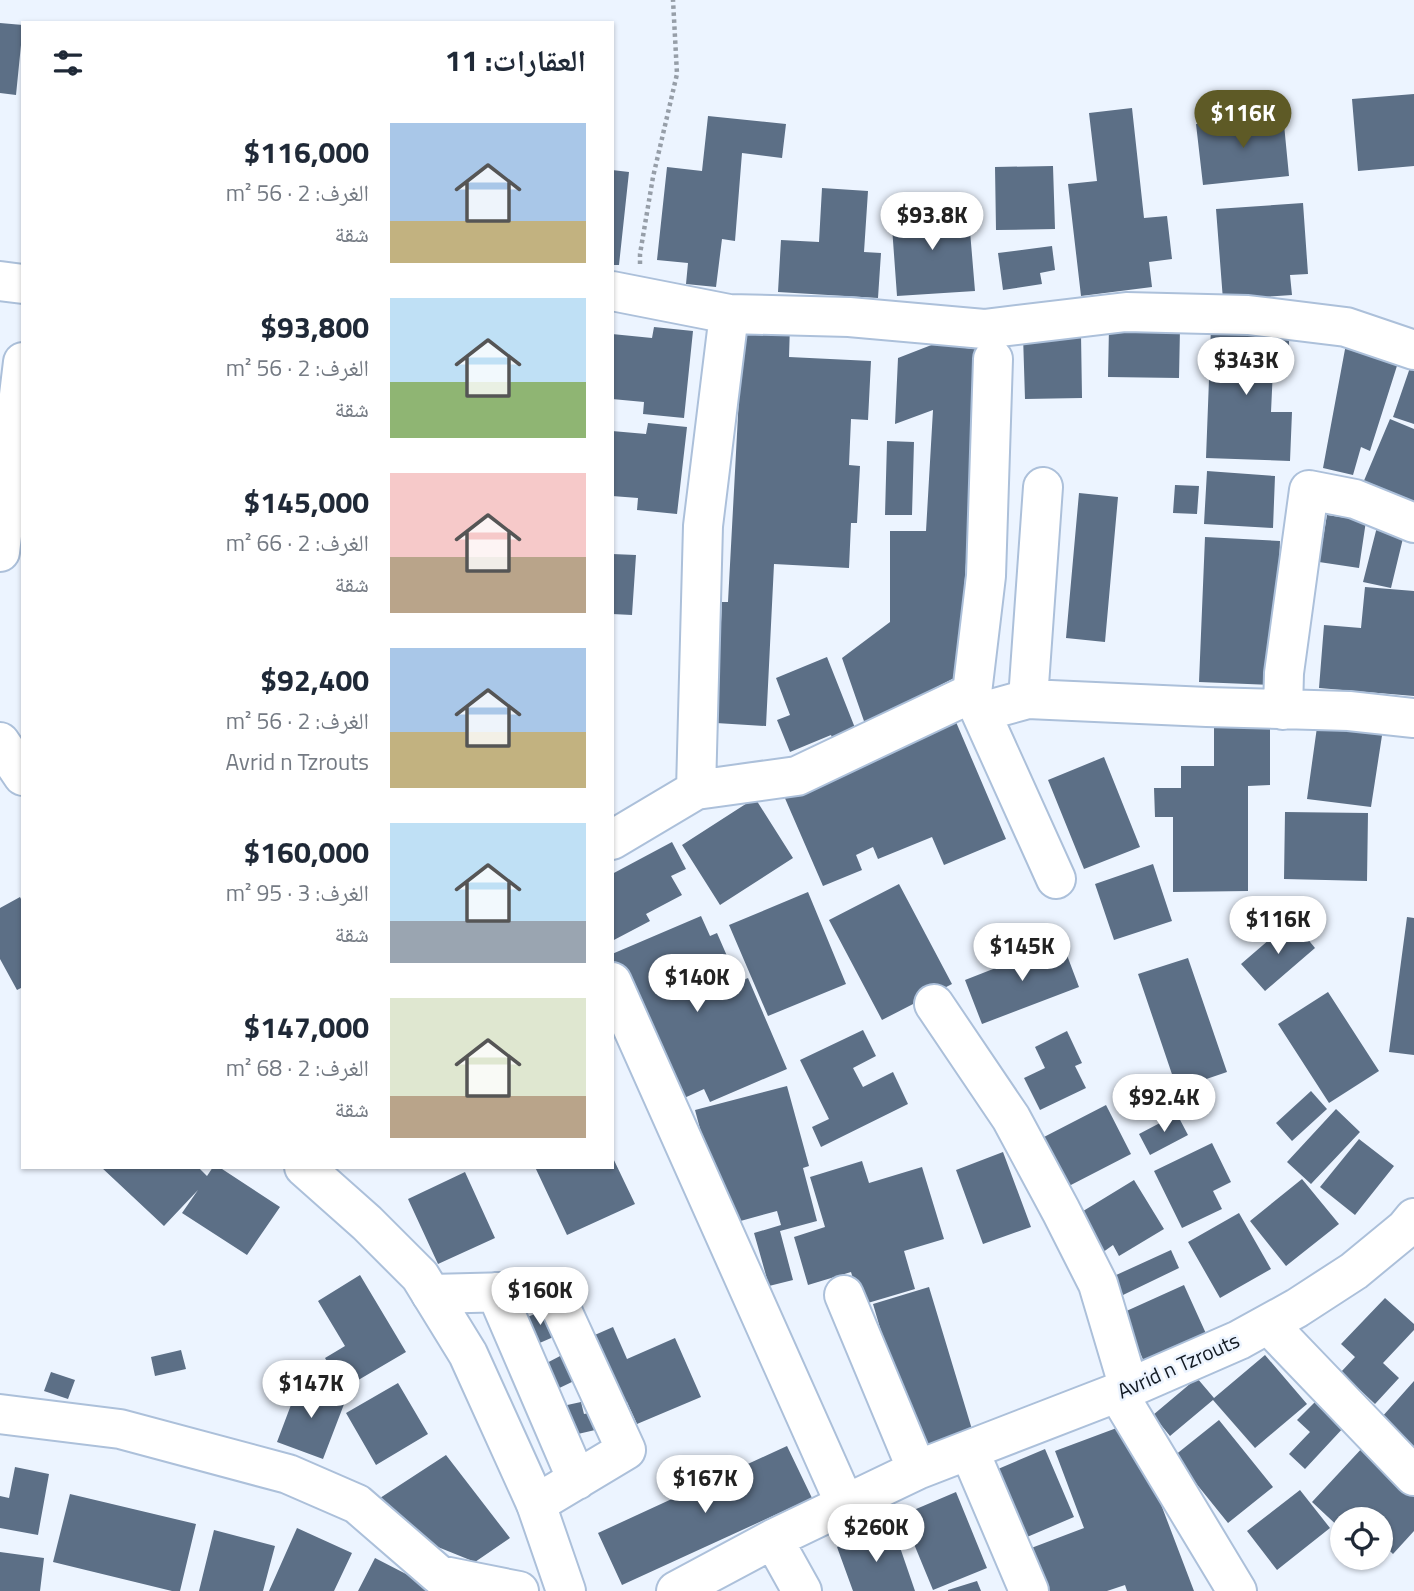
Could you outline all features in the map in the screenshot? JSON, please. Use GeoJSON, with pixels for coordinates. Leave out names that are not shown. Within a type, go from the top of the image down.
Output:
{"type":"FeatureCollection","features":[{"type":"Feature","properties":{"kind":"street"},"geometry":{"type":"LineString","coordinates":[[0,281],[21,284]]}},
{"type":"Feature","properties":{"kind":"street"},"geometry":{"type":"LineString","coordinates":[[626,294],[729,314],[849,317],[984,329],[1126,312],[1248,315],[1346,327],[1414,350]]}},
{"type":"Feature","properties":{"kind":"street"},"geometry":{"type":"LineString","coordinates":[[696,790],[703,526],[729,314]]}},
{"type":"Feature","properties":{"kind":"street"},"geometry":{"type":"LineString","coordinates":[[993,359],[986,576],[976,702],[1056,879]]}},
{"type":"Feature","properties":{"kind":"street"},"geometry":{"type":"LineString","coordinates":[[0,552],[21,379]]}},
{"type":"Feature","properties":{"kind":"street"},"geometry":{"type":"LineString","coordinates":[[1028,699],[1043,487]]}},
{"type":"Feature","properties":{"kind":"street"},"geometry":{"type":"LineString","coordinates":[[1283,709],[1284,673],[1309,490],[1355,499],[1414,523]]}},
{"type":"Feature","properties":{"kind":"street"},"geometry":{"type":"LineString","coordinates":[[614,839],[696,790],[797,776],[976,702],[1028,699],[1349,711],[1414,718]]}},
{"type":"Feature","properties":{"kind":"street"},"geometry":{"type":"LineString","coordinates":[[0,742],[21,773]]}},
{"type":"Feature","properties":{"kind":"street"},"geometry":{"type":"LineString","coordinates":[[614,986],[845,1504]]}},
{"type":"Feature","properties":{"kind":"street"},"geometry":{"type":"LineString","coordinates":[[934,1004],[1011,1118],[1061,1211],[1098,1284],[1123,1390],[1237,1591]]}},
{"type":"Feature","properties":{"kind":"street"},"geometry":{"type":"LineString","coordinates":[[305,1169],[367,1223],[420,1276],[468,1354],[536,1504],[566,1591]]}},
{"type":"Feature","properties":{"kind":"street","name":"Avrid n Tzrouts"},"geometry":{"type":"LineString","coordinates":[[676,1591],[773,1539],[917,1470],[1123,1390],[1239,1340],[1297,1308],[1410,1231]]}},
{"type":"Feature","properties":{"kind":"street"},"geometry":{"type":"LineString","coordinates":[[431,1294],[553,1291],[626,1450],[536,1504]]}},
{"type":"Feature","properties":{"kind":"street"},"geometry":{"type":"LineString","coordinates":[[496,1292],[577,1480]]}},
{"type":"Feature","properties":{"kind":"street"},"geometry":{"type":"LineString","coordinates":[[844,1296],[917,1470]]}},
{"type":"Feature","properties":{"kind":"street"},"geometry":{"type":"LineString","coordinates":[[1268,1324],[1414,1476]]}},
{"type":"Feature","properties":{"kind":"street"},"geometry":{"type":"LineString","coordinates":[[0,1414],[120,1429],[288,1474],[357,1504],[439,1575],[519,1591]]}},
{"type":"Feature","properties":{"kind":"street"},"geometry":{"type":"LineString","coordinates":[[969,1450],[1029,1591]]}},
{"type":"Feature","properties":{"kind":"street"},"geometry":{"type":"LineString","coordinates":[[773,1539],[802,1591]]}},
{"type":"Feature","properties":{"kind":"path"},"geometry":{"type":"LineString","coordinates":[[626,294],[640,254],[653,177],[677,74],[673,0]]}},
{"type":"Feature","properties":{"kind":"building"},"geometry":{"type":"Polygon","coordinates":[[[0,23],[21,25],[16,95],[0,93],[0,23]]]}},
{"type":"Feature","properties":{"kind":"building"},"geometry":{"type":"Polygon","coordinates":[[[1414,94],[1414,166],[1358,171],[1352,99],[1414,94]]]}},
{"type":"Feature","properties":{"kind":"building"},"geometry":{"type":"Polygon","coordinates":[[[1132,108],[1144,218],[1167,216],[1172,259],[1149,262],[1152,287],[1081,296],[1068,184],[1097,181],[1089,113],[1132,108]]]}},
{"type":"Feature","properties":{"kind":"building"},"geometry":{"type":"Polygon","coordinates":[[[1283,114],[1289,176],[1203,185],[1196,124],[1283,114]]]}},
{"type":"Feature","properties":{"kind":"building"},"geometry":{"type":"Polygon","coordinates":[[[708,116],[786,124],[782,158],[742,153],[735,241],[722,239],[716,287],[686,284],[688,263],[657,260],[667,167],[702,171],[708,116]]]}},
{"type":"Feature","properties":{"kind":"building"},"geometry":{"type":"Polygon","coordinates":[[[1053,166],[1055,229],[996,230],[995,167],[1053,166]]]}},
{"type":"Feature","properties":{"kind":"building"},"geometry":{"type":"Polygon","coordinates":[[[614,170],[629,172],[619,265],[614,265],[614,170]]]}},
{"type":"Feature","properties":{"kind":"building"},"geometry":{"type":"Polygon","coordinates":[[[822,188],[868,191],[864,252],[881,253],[878,298],[778,292],[781,240],[819,242],[822,188]]]}},
{"type":"Feature","properties":{"kind":"building"},"geometry":{"type":"Polygon","coordinates":[[[1303,203],[1308,274],[1290,275],[1292,295],[1223,300],[1216,209],[1303,203]]]}},
{"type":"Feature","properties":{"kind":"building"},"geometry":{"type":"Polygon","coordinates":[[[964,207],[966,231],[970,231],[975,291],[897,296],[891,213],[964,207]]]}},
{"type":"Feature","properties":{"kind":"building"},"geometry":{"type":"Polygon","coordinates":[[[1052,246],[1055,270],[1040,273],[1042,284],[1003,290],[998,253],[1052,246]]]}},
{"type":"Feature","properties":{"kind":"building"},"geometry":{"type":"Polygon","coordinates":[[[743,322],[790,325],[789,357],[871,361],[868,420],[851,419],[849,465],[860,466],[857,523],[851,523],[849,568],[774,564],[766,726],[716,723],[722,602],[728,602],[743,322]]]}},
{"type":"Feature","properties":{"kind":"building"},"geometry":{"type":"Polygon","coordinates":[[[654,327],[693,331],[684,418],[643,414],[644,402],[614,399],[614,334],[652,338],[654,327]]]}},
{"type":"Feature","properties":{"kind":"building"},"geometry":{"type":"Polygon","coordinates":[[[1109,327],[1180,328],[1179,378],[1108,377],[1109,327]]]}},
{"type":"Feature","properties":{"kind":"building"},"geometry":{"type":"Polygon","coordinates":[[[1211,327],[1289,330],[1289,347],[1274,347],[1271,412],[1292,412],[1290,461],[1206,458],[1211,327]]]}},
{"type":"Feature","properties":{"kind":"building"},"geometry":{"type":"Polygon","coordinates":[[[1348,333],[1402,350],[1370,451],[1361,447],[1353,475],[1323,468],[1348,333]]]}},
{"type":"Feature","properties":{"kind":"building"},"geometry":{"type":"Polygon","coordinates":[[[1081,334],[1082,398],[1025,399],[1023,335],[1081,334]]]}},
{"type":"Feature","properties":{"kind":"building"},"geometry":{"type":"Polygon","coordinates":[[[934,344],[981,350],[958,676],[865,724],[842,658],[890,622],[890,531],[926,531],[933,410],[895,424],[898,358],[934,344]]]}},
{"type":"Feature","properties":{"kind":"building"},"geometry":{"type":"Polygon","coordinates":[[[1414,356],[1414,424],[1393,417],[1414,356]]]}},
{"type":"Feature","properties":{"kind":"building"},"geometry":{"type":"Polygon","coordinates":[[[1390,419],[1414,429],[1414,503],[1363,483],[1390,419]]]}},
{"type":"Feature","properties":{"kind":"building"},"geometry":{"type":"Polygon","coordinates":[[[648,423],[687,427],[677,514],[637,510],[638,498],[614,496],[614,431],[646,434],[648,423]]]}},
{"type":"Feature","properties":{"kind":"building"},"geometry":{"type":"Polygon","coordinates":[[[887,441],[914,442],[912,515],[885,515],[887,441]]]}},
{"type":"Feature","properties":{"kind":"building"},"geometry":{"type":"Polygon","coordinates":[[[1207,471],[1275,476],[1273,528],[1204,524],[1207,471]]]}},
{"type":"Feature","properties":{"kind":"building"},"geometry":{"type":"Polygon","coordinates":[[[1175,485],[1199,486],[1197,514],[1173,513],[1175,485]]]}},
{"type":"Feature","properties":{"kind":"building"},"geometry":{"type":"Polygon","coordinates":[[[1079,493],[1118,497],[1105,642],[1066,638],[1079,493]]]}},
{"type":"Feature","properties":{"kind":"building"},"geometry":{"type":"Polygon","coordinates":[[[1327,515],[1366,521],[1359,568],[1319,562],[1327,515]]]}},
{"type":"Feature","properties":{"kind":"building"},"geometry":{"type":"Polygon","coordinates":[[[1378,523],[1405,530],[1391,588],[1363,582],[1378,523]]]}},
{"type":"Feature","properties":{"kind":"building"},"geometry":{"type":"Polygon","coordinates":[[[1205,537],[1280,541],[1274,685],[1199,682],[1205,537]]]}},
{"type":"Feature","properties":{"kind":"building"},"geometry":{"type":"Polygon","coordinates":[[[614,554],[636,555],[632,615],[614,614],[614,554]]]}},
{"type":"Feature","properties":{"kind":"building"},"geometry":{"type":"Polygon","coordinates":[[[1365,587],[1414,591],[1414,696],[1319,688],[1324,625],[1361,628],[1365,587]]]}},
{"type":"Feature","properties":{"kind":"building"},"geometry":{"type":"Polygon","coordinates":[[[827,657],[859,738],[836,747],[831,735],[790,752],[777,720],[790,715],[776,678],[827,657]]]}},
{"type":"Feature","properties":{"kind":"building"},"geometry":{"type":"Polygon","coordinates":[[[1318,720],[1383,729],[1371,807],[1307,799],[1318,720]]]}},
{"type":"Feature","properties":{"kind":"building"},"geometry":{"type":"Polygon","coordinates":[[[956,722],[1006,839],[944,865],[932,837],[878,859],[873,847],[856,855],[862,870],[823,886],[784,796],[956,722]]]}},
{"type":"Feature","properties":{"kind":"building"},"geometry":{"type":"Polygon","coordinates":[[[1270,725],[1270,785],[1248,786],[1248,891],[1173,892],[1173,817],[1155,817],[1154,788],[1181,788],[1181,766],[1214,766],[1214,726],[1270,725]]]}},
{"type":"Feature","properties":{"kind":"building"},"geometry":{"type":"Polygon","coordinates":[[[1104,757],[1140,847],[1084,869],[1048,780],[1104,757]]]}},
{"type":"Feature","properties":{"kind":"building"},"geometry":{"type":"Polygon","coordinates":[[[755,798],[793,858],[720,905],[682,845],[755,798]]]}},
{"type":"Feature","properties":{"kind":"building"},"geometry":{"type":"Polygon","coordinates":[[[1285,812],[1368,813],[1367,881],[1284,879],[1285,812]]]}},
{"type":"Feature","properties":{"kind":"building"},"geometry":{"type":"Polygon","coordinates":[[[672,842],[686,869],[671,876],[682,895],[646,914],[650,921],[614,940],[614,873],[672,842]]]}},
{"type":"Feature","properties":{"kind":"building"},"geometry":{"type":"Polygon","coordinates":[[[1153,864],[1172,921],[1114,940],[1095,884],[1153,864]]]}},
{"type":"Feature","properties":{"kind":"building"},"geometry":{"type":"Polygon","coordinates":[[[899,884],[952,984],[882,1020],[829,920],[899,884]]]}},
{"type":"Feature","properties":{"kind":"building"},"geometry":{"type":"Polygon","coordinates":[[[808,892],[846,984],[768,1016],[729,925],[808,892]]]}},
{"type":"Feature","properties":{"kind":"building"},"geometry":{"type":"Polygon","coordinates":[[[20,897],[21,899],[21,988],[17,990],[0,959],[0,908],[20,897]]]}},
{"type":"Feature","properties":{"kind":"building"},"geometry":{"type":"Polygon","coordinates":[[[701,916],[710,936],[717,933],[727,956],[689,972],[700,998],[748,978],[787,1069],[710,1102],[704,1089],[682,1099],[614,971],[614,953],[701,916]]]}},
{"type":"Feature","properties":{"kind":"building"},"geometry":{"type":"Polygon","coordinates":[[[1407,917],[1414,918],[1414,1055],[1389,1052],[1407,917]]]}},
{"type":"Feature","properties":{"kind":"building"},"geometry":{"type":"Polygon","coordinates":[[[1292,920],[1315,948],[1265,991],[1241,964],[1292,920]]]}},
{"type":"Feature","properties":{"kind":"building"},"geometry":{"type":"Polygon","coordinates":[[[1062,942],[1079,987],[982,1024],[965,980],[1062,942]]]}},
{"type":"Feature","properties":{"kind":"building"},"geometry":{"type":"Polygon","coordinates":[[[1188,958],[1227,1072],[1177,1089],[1138,974],[1188,958]]]}},
{"type":"Feature","properties":{"kind":"building"},"geometry":{"type":"Polygon","coordinates":[[[1328,992],[1379,1071],[1329,1103],[1278,1024],[1328,992]]]}},
{"type":"Feature","properties":{"kind":"building"},"geometry":{"type":"Polygon","coordinates":[[[863,1030],[876,1056],[853,1068],[863,1087],[893,1072],[908,1104],[821,1147],[812,1127],[829,1119],[800,1060],[863,1030]]]}},
{"type":"Feature","properties":{"kind":"building"},"geometry":{"type":"Polygon","coordinates":[[[1067,1031],[1082,1063],[1075,1066],[1086,1088],[1040,1110],[1024,1078],[1045,1068],[1035,1047],[1067,1031]]]}},
{"type":"Feature","properties":{"kind":"building"},"geometry":{"type":"Polygon","coordinates":[[[787,1086],[809,1166],[803,1168],[817,1221],[780,1231],[793,1280],[769,1286],[754,1233],[781,1225],[777,1211],[726,1225],[695,1110],[787,1086]]]}},
{"type":"Feature","properties":{"kind":"building"},"geometry":{"type":"Polygon","coordinates":[[[1311,1091],[1327,1109],[1292,1141],[1276,1123],[1311,1091]]]}},
{"type":"Feature","properties":{"kind":"building"},"geometry":{"type":"Polygon","coordinates":[[[1106,1105],[1131,1154],[1067,1187],[1042,1138],[1106,1105]]]}},
{"type":"Feature","properties":{"kind":"building"},"geometry":{"type":"Polygon","coordinates":[[[1336,1109],[1360,1132],[1311,1184],[1287,1162],[1336,1109]]]}},
{"type":"Feature","properties":{"kind":"building"},"geometry":{"type":"Polygon","coordinates":[[[1177,1114],[1188,1135],[1150,1155],[1139,1134],[1177,1114]]]}},
{"type":"Feature","properties":{"kind":"building"},"geometry":{"type":"Polygon","coordinates":[[[1359,1139],[1394,1166],[1355,1215],[1320,1187],[1359,1139]]]}},
{"type":"Feature","properties":{"kind":"building"},"geometry":{"type":"Polygon","coordinates":[[[1212,1143],[1231,1182],[1213,1191],[1222,1209],[1182,1228],[1154,1171],[1212,1143]]]}},
{"type":"Feature","properties":{"kind":"building"},"geometry":{"type":"Polygon","coordinates":[[[1003,1152],[1031,1227],[983,1244],[956,1170],[1003,1152]]]}},
{"type":"Feature","properties":{"kind":"building"},"geometry":{"type":"Polygon","coordinates":[[[614,1160],[635,1204],[567,1235],[536,1169],[614,1169],[614,1160]]]}},
{"type":"Feature","properties":{"kind":"building"},"geometry":{"type":"Polygon","coordinates":[[[862,1161],[869,1183],[922,1167],[944,1239],[904,1251],[915,1289],[861,1305],[851,1272],[808,1285],[794,1237],[825,1227],[810,1177],[862,1161]]]}},
{"type":"Feature","properties":{"kind":"building"},"geometry":{"type":"Polygon","coordinates":[[[103,1169],[200,1169],[207,1176],[212,1169],[222,1169],[280,1207],[247,1255],[182,1213],[198,1190],[164,1226],[103,1169]]]}},
{"type":"Feature","properties":{"kind":"building"},"geometry":{"type":"Polygon","coordinates":[[[465,1172],[495,1238],[438,1264],[408,1199],[465,1172]]]}},
{"type":"Feature","properties":{"kind":"building"},"geometry":{"type":"Polygon","coordinates":[[[1302,1179],[1339,1224],[1286,1266],[1250,1221],[1302,1179]]]}},
{"type":"Feature","properties":{"kind":"building"},"geometry":{"type":"Polygon","coordinates":[[[1134,1180],[1164,1229],[1119,1256],[1113,1245],[1099,1255],[1075,1216],[1134,1180]]]}},
{"type":"Feature","properties":{"kind":"building"},"geometry":{"type":"Polygon","coordinates":[[[1239,1213],[1271,1269],[1220,1298],[1188,1242],[1239,1213]]]}},
{"type":"Feature","properties":{"kind":"building"},"geometry":{"type":"Polygon","coordinates":[[[1171,1250],[1179,1268],[1123,1295],[1114,1276],[1171,1250]]]}},
{"type":"Feature","properties":{"kind":"building"},"geometry":{"type":"Polygon","coordinates":[[[360,1275],[406,1352],[343,1389],[325,1358],[345,1346],[318,1301],[360,1275]]]}},
{"type":"Feature","properties":{"kind":"building"},"geometry":{"type":"Polygon","coordinates":[[[1184,1285],[1208,1338],[1146,1366],[1122,1313],[1184,1285]]]}},
{"type":"Feature","properties":{"kind":"building"},"geometry":{"type":"Polygon","coordinates":[[[929,1287],[974,1436],[917,1453],[873,1304],[929,1287]]]}},
{"type":"Feature","properties":{"kind":"building"},"geometry":{"type":"Polygon","coordinates":[[[1385,1298],[1414,1324],[1414,1330],[1383,1363],[1399,1378],[1375,1404],[1341,1372],[1355,1357],[1341,1344],[1385,1298]]]}},
{"type":"Feature","properties":{"kind":"building"},"geometry":{"type":"Polygon","coordinates":[[[546,1309],[558,1335],[535,1345],[523,1319],[546,1309]]]}},
{"type":"Feature","properties":{"kind":"building"},"geometry":{"type":"Polygon","coordinates":[[[613,1327],[627,1359],[675,1338],[701,1397],[637,1424],[627,1402],[611,1409],[581,1341],[613,1327]]]}},
{"type":"Feature","properties":{"kind":"building"},"geometry":{"type":"Polygon","coordinates":[[[181,1350],[186,1369],[155,1376],[151,1357],[181,1350]]]}},
{"type":"Feature","properties":{"kind":"building"},"geometry":{"type":"Polygon","coordinates":[[[562,1355],[574,1381],[551,1392],[539,1367],[562,1355]]]}},
{"type":"Feature","properties":{"kind":"building"},"geometry":{"type":"Polygon","coordinates":[[[1265,1355],[1307,1404],[1255,1448],[1213,1400],[1170,1436],[1153,1415],[1197,1378],[1214,1398],[1265,1355]]]}},
{"type":"Feature","properties":{"kind":"building"},"geometry":{"type":"Polygon","coordinates":[[[51,1372],[75,1380],[68,1399],[44,1391],[51,1372]]]}},
{"type":"Feature","properties":{"kind":"building"},"geometry":{"type":"Polygon","coordinates":[[[300,1381],[346,1399],[323,1459],[277,1442],[300,1381]]]}},
{"type":"Feature","properties":{"kind":"building"},"geometry":{"type":"Polygon","coordinates":[[[1414,1381],[1414,1464],[1373,1427],[1414,1381]]]}},
{"type":"Feature","properties":{"kind":"building"},"geometry":{"type":"Polygon","coordinates":[[[398,1383],[428,1434],[376,1465],[346,1413],[398,1383]]]}},
{"type":"Feature","properties":{"kind":"building"},"geometry":{"type":"Polygon","coordinates":[[[1317,1400],[1345,1426],[1305,1469],[1289,1454],[1310,1432],[1297,1420],[1317,1400]]]}},
{"type":"Feature","properties":{"kind":"building"},"geometry":{"type":"Polygon","coordinates":[[[581,1402],[584,1414],[604,1410],[608,1427],[565,1437],[558,1407],[581,1402]]]}},
{"type":"Feature","properties":{"kind":"building"},"geometry":{"type":"Polygon","coordinates":[[[1219,1420],[1273,1487],[1228,1523],[1174,1456],[1219,1420]]]}},
{"type":"Feature","properties":{"kind":"building"},"geometry":{"type":"Polygon","coordinates":[[[1130,1423],[1194,1591],[1127,1591],[1125,1585],[1107,1591],[1042,1591],[1026,1550],[1084,1528],[1055,1451],[1130,1423]]]}},
{"type":"Feature","properties":{"kind":"building"},"geometry":{"type":"Polygon","coordinates":[[[787,1446],[812,1498],[622,1585],[598,1533],[787,1446]]]}},
{"type":"Feature","properties":{"kind":"building"},"geometry":{"type":"Polygon","coordinates":[[[1364,1446],[1414,1493],[1414,1531],[1393,1554],[1393,1507],[1330,1507],[1330,1519],[1312,1502],[1364,1446]]]}},
{"type":"Feature","properties":{"kind":"building"},"geometry":{"type":"Polygon","coordinates":[[[1045,1449],[1074,1517],[1020,1540],[991,1472],[1045,1449]]]}},
{"type":"Feature","properties":{"kind":"building"},"geometry":{"type":"Polygon","coordinates":[[[446,1455],[510,1538],[475,1562],[423,1541],[380,1498],[446,1455]]]}},
{"type":"Feature","properties":{"kind":"building"},"geometry":{"type":"Polygon","coordinates":[[[15,1467],[49,1474],[38,1535],[0,1528],[0,1496],[9,1498],[15,1467]]]}},
{"type":"Feature","properties":{"kind":"building"},"geometry":{"type":"Polygon","coordinates":[[[1300,1490],[1330,1528],[1277,1570],[1247,1531],[1300,1490]]]}},
{"type":"Feature","properties":{"kind":"building"},"geometry":{"type":"Polygon","coordinates":[[[956,1492],[987,1568],[933,1590],[902,1515],[956,1492]]]}},
{"type":"Feature","properties":{"kind":"building"},"geometry":{"type":"Polygon","coordinates":[[[70,1494],[196,1524],[180,1591],[53,1562],[70,1494]]]}},
{"type":"Feature","properties":{"kind":"building"},"geometry":{"type":"Polygon","coordinates":[[[893,1527],[915,1591],[853,1591],[837,1547],[893,1527]]]}},
{"type":"Feature","properties":{"kind":"building"},"geometry":{"type":"Polygon","coordinates":[[[297,1528],[352,1553],[334,1591],[269,1591],[297,1528]]]}},
{"type":"Feature","properties":{"kind":"building"},"geometry":{"type":"Polygon","coordinates":[[[214,1530],[275,1546],[263,1591],[199,1591],[214,1530]]]}},
{"type":"Feature","properties":{"kind":"building"},"geometry":{"type":"Polygon","coordinates":[[[0,1552],[44,1558],[40,1591],[0,1591],[0,1552]]]}},
{"type":"Feature","properties":{"kind":"building"},"geometry":{"type":"Polygon","coordinates":[[[375,1558],[439,1591],[358,1591],[375,1558]]]}},
{"type":"Feature","properties":{"kind":"building"},"geometry":{"type":"Polygon","coordinates":[[[977,1581],[981,1591],[948,1591],[948,1590],[977,1581]]]}}]}
